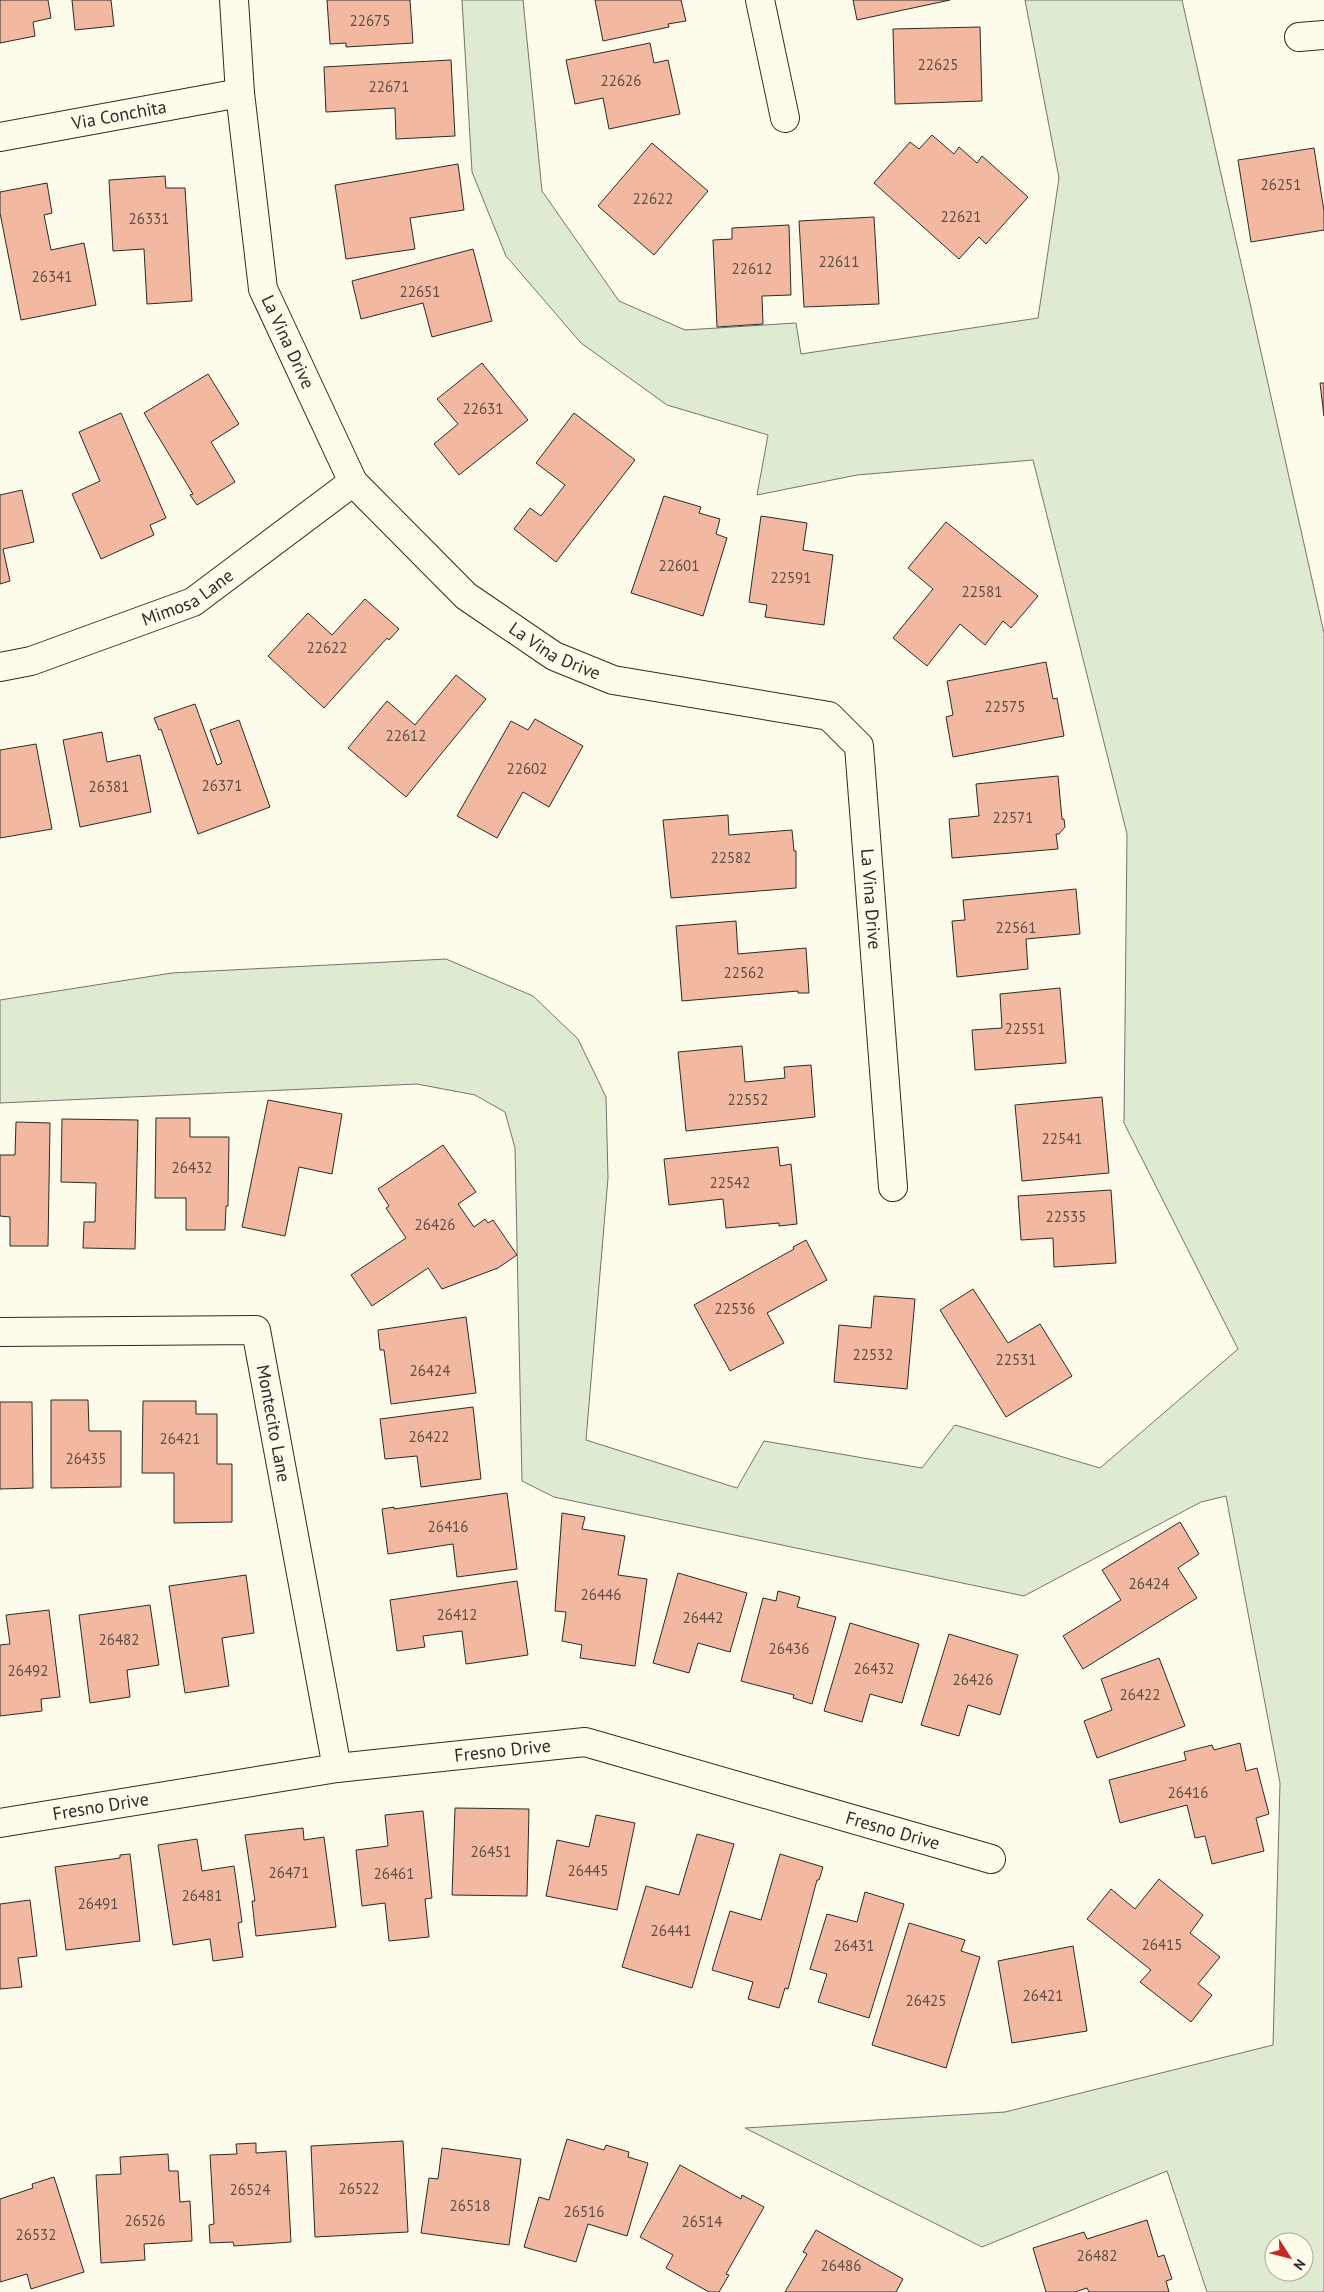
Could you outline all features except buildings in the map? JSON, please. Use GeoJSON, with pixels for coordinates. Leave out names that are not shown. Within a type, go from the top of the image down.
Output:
{"type":"FeatureCollection","features":[{"type":"Feature","properties":{"kind":"street","name":"La Vina Drive"},"geometry":{"type":"LineString","coordinates":[[234,0],[240,93],[263,289],[353,482],[466,596],[554,656],[612,680],[830,716],[859,746],[893,1187]]}},
{"type":"Feature","properties":{"kind":"street"},"geometry":{"type":"LineString","coordinates":[[760,0],[785,118]]}},
{"type":"Feature","properties":{"kind":"street","name":"Via Conchita"},"geometry":{"type":"LineString","coordinates":[[0,137],[240,93]]}},
{"type":"Feature","properties":{"kind":"street","name":"Mimosa Lane"},"geometry":{"type":"LineString","coordinates":[[0,667],[31,661],[193,602],[353,482]]}},
{"type":"Feature","properties":{"kind":"street","name":"Montecito Lane"},"geometry":{"type":"LineString","coordinates":[[0,1332],[256,1330],[337,1768]]}},
{"type":"Feature","properties":{"kind":"street","name":"Fresno Drive"},"geometry":{"type":"LineString","coordinates":[[0,1823],[337,1768],[585,1742],[991,1859]]}},
{"type":"Feature","properties":{"kind":"green space"},"geometry":{"type":"Polygon","coordinates":[[[462,0],[523,0],[542,191],[619,301],[685,330],[796,323],[801,354],[1038,318],[1059,178],[1025,0],[1182,0],[1324,633],[1324,2292],[1207,2292],[1167,2171],[982,2247],[745,2128],[1005,2112],[1273,2045],[1280,1783],[1226,1496],[1201,1502],[1024,1596],[554,1497],[522,1481],[515,1148],[505,1112],[475,1095],[417,1084],[0,1103],[0,1000],[172,973],[446,959],[533,996],[578,1039],[606,1097],[608,1178],[586,1440],[737,1488],[764,1441],[922,1468],[955,1425],[1100,1468],[1238,1349],[1124,1123],[1127,834],[1033,460],[857,475],[757,495],[768,435],[667,405],[581,343],[506,256],[472,172],[462,0]]]}}]}
